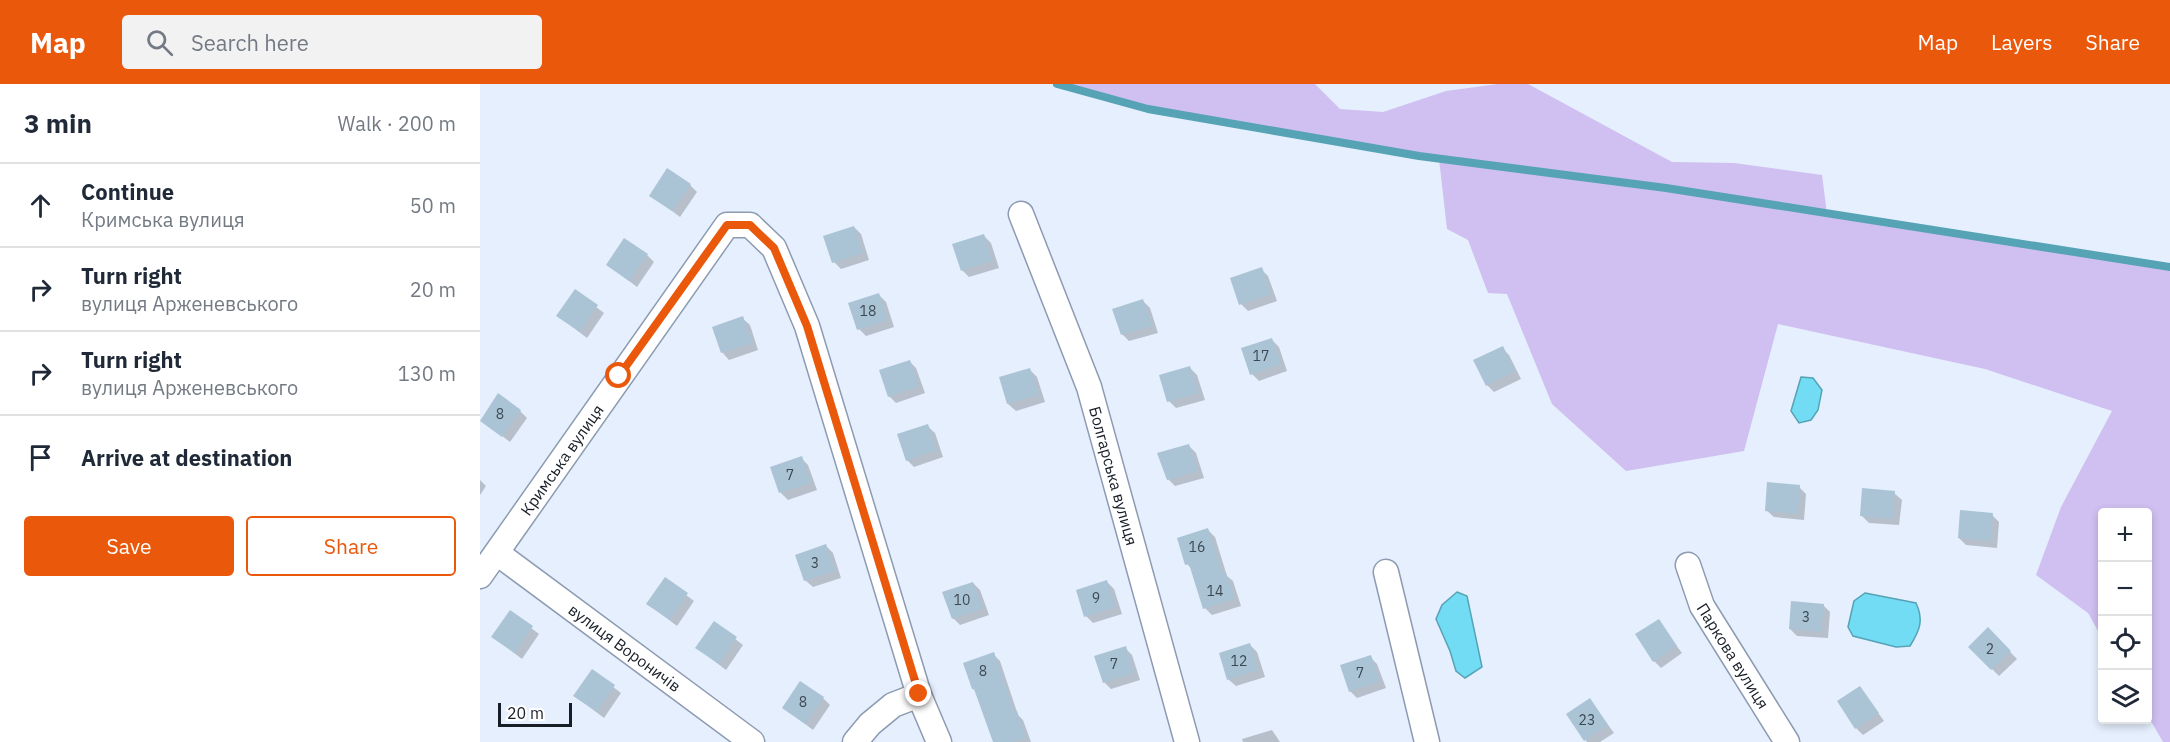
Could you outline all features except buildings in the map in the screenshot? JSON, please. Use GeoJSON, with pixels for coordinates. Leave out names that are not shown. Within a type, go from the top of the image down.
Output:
{"type":"FeatureCollection","features":[{"type":"Feature","properties":{"kind":"street","name":"Болгарська вулиця"},"geometry":{"type":"LineString","coordinates":[[1021,214],[1089,387],[1187,742]]}},
{"type":"Feature","properties":{"kind":"street","name":"Кримська вулиця"},"geometry":{"type":"LineString","coordinates":[[480,576],[727,225],[750,225],[774,248],[807,326],[919,694]]}},
{"type":"Feature","properties":{"kind":"street","name":"вулиця Вороничів"},"geometry":{"type":"LineString","coordinates":[[497,553],[752,742]]}},
{"type":"Feature","properties":{"kind":"street","name":"Паркова вулиця"},"geometry":{"type":"LineString","coordinates":[[1688,565],[1702,606],[1786,742]]}},
{"type":"Feature","properties":{"kind":"street"},"geometry":{"type":"LineString","coordinates":[[1386,572],[1426,742]]}},
{"type":"Feature","properties":{"kind":"street"},"geometry":{"type":"LineString","coordinates":[[855,742],[870,724],[892,705],[919,694],[939,742]]}},
{"type":"Feature","properties":{"kind":"shaded area"},"geometry":{"type":"Polygon","coordinates":[[[1057,84],[1315,84],[1340,109],[1383,112],[1446,91],[1498,84],[1528,84],[1672,162],[1734,163],[1822,175],[1827,214],[2170,267],[2170,742],[2163,742],[2152,723],[2152,508],[2098,508],[2098,631],[2088,613],[2036,575],[2061,507],[2112,411],[1985,369],[1778,324],[1744,451],[1626,471],[1552,404],[1507,294],[1488,293],[1468,240],[1447,229],[1439,159],[1148,109],[1057,84]]]}},
{"type":"Feature","properties":{"kind":"water"},"geometry":{"type":"Polygon","coordinates":[[[1801,377],[1813,378],[1822,390],[1818,410],[1811,420],[1799,423],[1791,411],[1801,377]]]}},
{"type":"Feature","properties":{"kind":"water"},"geometry":{"type":"Polygon","coordinates":[[[1457,592],[1467,596],[1482,667],[1465,678],[1456,671],[1436,619],[1442,605],[1457,592]]]}},
{"type":"Feature","properties":{"kind":"water"},"geometry":{"type":"Polygon","coordinates":[[[1865,593],[1916,603],[1920,625],[1910,646],[1896,647],[1853,636],[1848,627],[1854,601],[1865,593]]]}},
{"type":"Feature","properties":{"kind":"waterway"},"geometry":{"type":"LineString","coordinates":[[1057,84],[1148,109],[1419,156],[1666,188],[2170,267]]}},
{"type":"Feature","properties":{"kind":"route"},"geometry":{"type":"LineString","coordinates":[[619,376],[727,225],[750,225],[774,248],[807,326],[919,694]]}}]}
